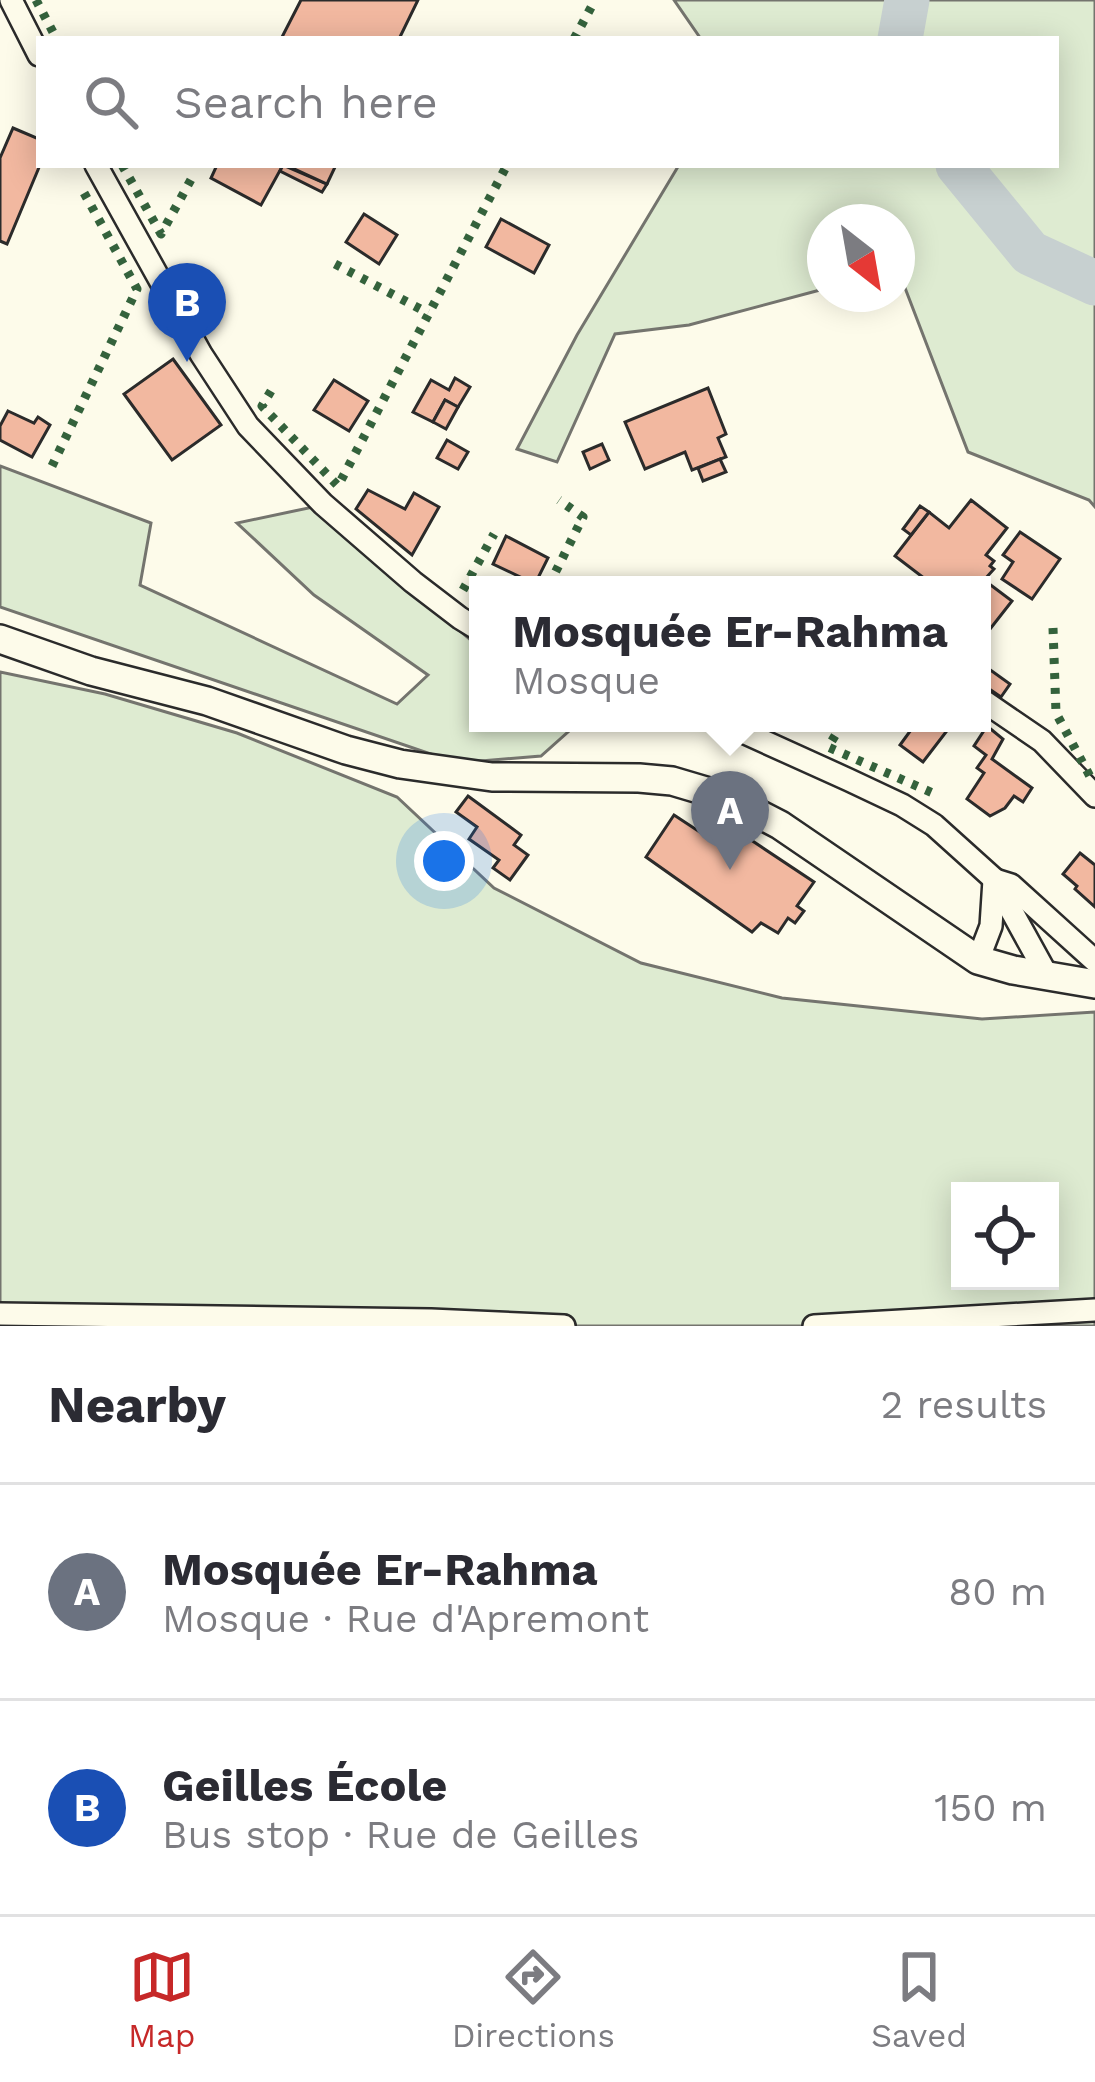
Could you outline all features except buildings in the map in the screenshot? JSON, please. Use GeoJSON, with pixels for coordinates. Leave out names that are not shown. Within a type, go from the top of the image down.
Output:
{"type":"FeatureCollection","features":[{"type":"Feature","properties":{"kind":"street"},"geometry":{"type":"LineString","coordinates":[[10,0],[36,49]]}},
{"type":"Feature","properties":{"kind":"street"},"geometry":{"type":"LineString","coordinates":[[98,168],[207,364],[248,426],[331,511],[469,624]]}},
{"type":"Feature","properties":{"kind":"street"},"geometry":{"type":"LineString","coordinates":[[0,639],[400,764],[466,775],[639,778],[701,789],[753,809],[794,833],[978,960],[1095,984]]}},
{"type":"Feature","properties":{"kind":"street"},"geometry":{"type":"LineString","coordinates":[[991,706],[1042,741],[1095,796]]}},
{"type":"Feature","properties":{"kind":"street"},"geometry":{"type":"LineString","coordinates":[[742,732],[902,806],[934,826],[994,880],[1053,977]]}},
{"type":"Feature","properties":{"kind":"street"},"geometry":{"type":"LineString","coordinates":[[978,960],[991,926],[994,880]]}},
{"type":"Feature","properties":{"kind":"street"},"geometry":{"type":"LineString","coordinates":[[994,880],[1011,885],[1087,954],[1053,977]]}},
{"type":"Feature","properties":{"kind":"street"},"geometry":{"type":"LineString","coordinates":[[1031,946],[1056,926]]}},
{"type":"Feature","properties":{"kind":"street"},"geometry":{"type":"LineString","coordinates":[[814,1326],[1095,1310]]}},
{"type":"Feature","properties":{"kind":"street"},"geometry":{"type":"LineString","coordinates":[[0,1314],[564,1326]]}},
{"type":"Feature","properties":{"kind":"green space"},"geometry":{"type":"Polygon","coordinates":[[[674,0],[1095,0],[1095,507],[1089,500],[968,452],[914,312],[915,204],[807,204],[807,293],[689,325],[615,334],[557,462],[517,449],[577,335],[677,168],[1059,168],[1059,36],[699,36],[674,0]]]}},
{"type":"Feature","properties":{"kind":"green space"},"geometry":{"type":"Polygon","coordinates":[[[0,466],[151,523],[140,585],[397,704],[428,675],[314,595],[237,523],[313,507],[469,638],[469,732],[568,732],[541,756],[457,763],[0,607],[0,466]]]}},
{"type":"Feature","properties":{"kind":"green space"},"geometry":{"type":"Polygon","coordinates":[[[0,672],[105,694],[237,733],[397,797],[494,888],[641,963],[782,998],[982,1019],[1095,1012],[1095,1326],[0,1326],[0,672]]]}},
{"type":"Feature","properties":{"kind":"waterway"},"geometry":{"type":"LineString","coordinates":[[901,36],[907,0]]}},
{"type":"Feature","properties":{"kind":"waterway"},"geometry":{"type":"LineString","coordinates":[[960,168],[1030,253],[1095,283]]}},
{"type":"Feature","properties":{"kind":"hedge"},"geometry":{"type":"LineString","coordinates":[[36,0],[54,34]]}},
{"type":"Feature","properties":{"kind":"hedge"},"geometry":{"type":"LineString","coordinates":[[576,36],[595,0]]}},
{"type":"Feature","properties":{"kind":"hedge"},"geometry":{"type":"LineString","coordinates":[[124,168],[161,234],[193,176]]}},
{"type":"Feature","properties":{"kind":"hedge"},"geometry":{"type":"LineString","coordinates":[[271,391],[262,406],[338,486],[505,168]]}},
{"type":"Feature","properties":{"kind":"hedge"},"geometry":{"type":"LineString","coordinates":[[52,466],[137,289],[83,191]]}},
{"type":"Feature","properties":{"kind":"hedge"},"geometry":{"type":"LineString","coordinates":[[335,264],[428,313]]}},
{"type":"Feature","properties":{"kind":"hedge"},"geometry":{"type":"LineString","coordinates":[[554,576],[583,517],[559,500]]}},
{"type":"Feature","properties":{"kind":"hedge"},"geometry":{"type":"LineString","coordinates":[[471,576],[494,534]]}},
{"type":"Feature","properties":{"kind":"hedge"},"geometry":{"type":"LineString","coordinates":[[463,590],[469,579]]}},
{"type":"Feature","properties":{"kind":"hedge"},"geometry":{"type":"LineString","coordinates":[[1053,628],[1056,713],[1093,782]]}},
{"type":"Feature","properties":{"kind":"hedge"},"geometry":{"type":"LineString","coordinates":[[837,732],[828,747],[935,794]]}},
{"type":"Feature","properties":{"kind":"place","name":"Geilles École"},"geometry":{"type":"Point","coordinates":[187,362]}},
{"type":"Feature","properties":{"kind":"place","name":"Mosquée Er-Rahma"},"geometry":{"type":"Point","coordinates":[730,870]}}]}
